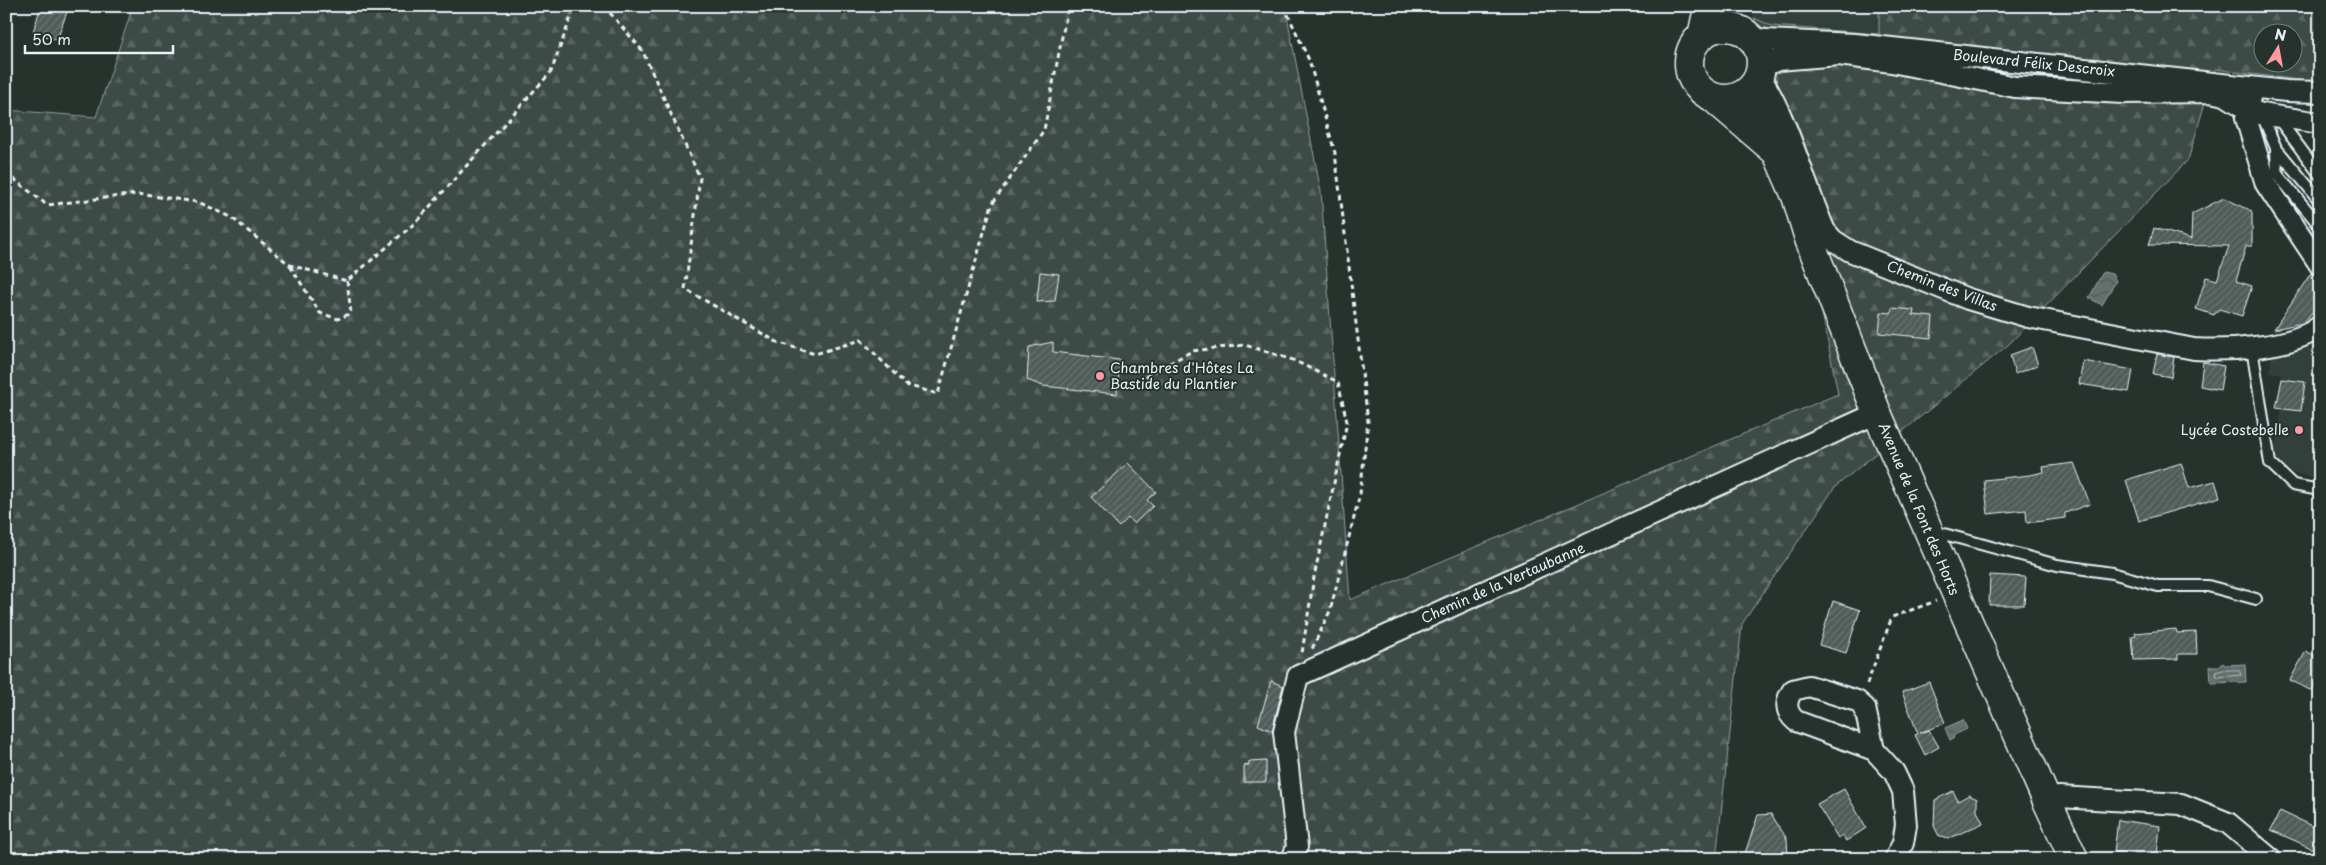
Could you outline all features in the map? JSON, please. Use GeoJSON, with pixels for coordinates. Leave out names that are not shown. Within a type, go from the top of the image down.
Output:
{"type":"FeatureCollection","features":[{"type":"Feature","properties":{"kind":"main road"},"geometry":{"type":"LineString","coordinates":[[1702,36],[1707,13],[1706,6]]}},
{"type":"Feature","properties":{"kind":"main road"},"geometry":{"type":"LineString","coordinates":[[1721,6],[1728,19],[1745,34],[1758,47],[1758,76],[1734,98],[1726,99],[1711,96],[1695,83],[1689,63],[1695,43],[1702,36],[1717,28],[1725,27],[1745,34]]}},
{"type":"Feature","properties":{"kind":"main road","name":"Avenue de la Font des Horts"},"geometry":{"type":"LineString","coordinates":[[1758,76],[1777,153],[1796,196],[1809,240],[1877,413],[2074,859]]}},
{"type":"Feature","properties":{"kind":"main road","name":"Avenue de la Font des Horts"},"geometry":{"type":"LineString","coordinates":[[1711,96],[1777,153]]}},
{"type":"Feature","properties":{"kind":"street","name":"Boulevard Félix Descroix"},"geometry":{"type":"LineString","coordinates":[[1745,34],[1766,40],[1895,48],[2258,88],[2320,92]]}},
{"type":"Feature","properties":{"kind":"street","name":"Boulevard Félix Descroix"},"geometry":{"type":"LineString","coordinates":[[1758,76],[1778,60],[1839,55],[1892,62],[2014,88],[2123,94],[2210,92],[2225,95],[2261,113],[2320,123]]}},
{"type":"Feature","properties":{"kind":"street","name":"Chemin des Villas"},"geometry":{"type":"LineString","coordinates":[[1758,76],[1770,94],[1800,163],[1825,231],[1832,240],[1850,251],[1968,299],[2028,317],[2194,350],[2252,348],[2311,334],[2320,326]]}},
{"type":"Feature","properties":{"kind":"street"},"geometry":{"type":"LineString","coordinates":[[2258,88],[2252,94],[2261,113],[2246,118],[2252,143],[2266,184],[2320,265]]}},
{"type":"Feature","properties":{"kind":"street","name":"Chemin de la Vertaubanne"},"geometry":{"type":"LineString","coordinates":[[1298,676],[1877,413]]}},
{"type":"Feature","properties":{"kind":"street"},"geometry":{"type":"LineString","coordinates":[[1292,859],[1297,847],[1284,732],[1298,676]]}},
{"type":"Feature","properties":{"kind":"street"},"geometry":{"type":"LineString","coordinates":[[1874,750],[1869,721],[1865,708],[1860,704],[1809,686],[1793,690],[1789,696],[1787,708],[1789,715],[1796,720],[1874,750],[1894,772],[1903,791],[1906,825],[1903,843],[1896,859]]}},
{"type":"Feature","properties":{"kind":"street"},"geometry":{"type":"LineString","coordinates":[[2047,801],[2059,797],[2181,804],[2228,824],[2271,859]]}},
{"type":"Feature","properties":{"kind":"lane"},"geometry":{"type":"LineString","coordinates":[[2261,113],[2276,148],[2277,174],[2320,226]]}},
{"type":"Feature","properties":{"kind":"lane"},"geometry":{"type":"LineString","coordinates":[[2261,113],[2320,175]]}},
{"type":"Feature","properties":{"kind":"lane"},"geometry":{"type":"LineString","coordinates":[[2276,148],[2320,201]]}},
{"type":"Feature","properties":{"kind":"lane"},"geometry":{"type":"LineString","coordinates":[[2252,348],[2270,463],[2293,485],[2320,490]]}},
{"type":"Feature","properties":{"kind":"lane"},"geometry":{"type":"LineString","coordinates":[[1933,537],[1944,534],[2056,565],[2112,572],[2158,586],[2208,586],[2256,599]]}},
{"type":"Feature","properties":{"kind":"path"},"geometry":{"type":"LineString","coordinates":[[347,281],[415,223],[551,72],[575,6]]}},
{"type":"Feature","properties":{"kind":"path"},"geometry":{"type":"LineString","coordinates":[[604,6],[642,50],[700,178],[685,289],[776,342],[815,354],[861,340],[906,385],[938,394],[992,204],[1044,130],[1068,6]]}},
{"type":"Feature","properties":{"kind":"path"},"geometry":{"type":"LineString","coordinates":[[1284,6],[1309,60],[1335,153],[1368,421],[1360,494],[1330,611],[1298,676]]}},
{"type":"Feature","properties":{"kind":"path"},"geometry":{"type":"LineString","coordinates":[[6,173],[47,205],[137,194],[198,202],[231,217],[290,265],[320,312],[338,319],[351,313],[347,281]]}},
{"type":"Feature","properties":{"kind":"path"},"geometry":{"type":"LineString","coordinates":[[290,265],[347,281]]}},
{"type":"Feature","properties":{"kind":"path"},"geometry":{"type":"LineString","coordinates":[[1130,384],[1192,351],[1245,345],[1294,360],[1338,382],[1347,422],[1314,577],[1298,676]]}},
{"type":"Feature","properties":{"kind":"path"},"geometry":{"type":"LineString","coordinates":[[1860,704],[1892,617],[1956,594]]}},
{"type":"Feature","properties":{"kind":"shaded area"},"geometry":{"type":"Polygon","coordinates":[[[1748,6],[1879,6],[1880,34],[1772,26],[1754,18],[1748,6]]]}},
{"type":"Feature","properties":{"kind":"shaded area","name":"Lycée Costebelle"},"geometry":{"type":"Polygon","coordinates":[[[2320,342],[2320,479],[2291,472],[2278,460],[2275,451],[2282,409],[2276,408],[2282,374],[2270,372],[2272,353],[2320,342]]]}},
{"type":"Feature","properties":{"kind":"green space"},"geometry":{"type":"Polygon","coordinates":[[[133,6],[1285,6],[1321,192],[1350,600],[1838,394],[1774,67],[1754,18],[1772,26],[1879,34],[1879,6],[2320,6],[2320,83],[2215,69],[2188,160],[2009,344],[1835,487],[1742,624],[1716,859],[6,859],[6,110],[96,117],[133,6]]]}},
{"type":"Feature","properties":{"kind":"water"},"geometry":{"type":"Polygon","coordinates":[[[2103,272],[2112,274],[2116,281],[2102,305],[2089,298],[2103,272]]]}},
{"type":"Feature","properties":{"kind":"water"},"geometry":{"type":"Polygon","coordinates":[[[2223,663],[2225,665],[2245,664],[2246,682],[2211,683],[2210,666],[2219,666],[2223,663]]]}},
{"type":"Feature","properties":{"kind":"water"},"geometry":{"type":"Polygon","coordinates":[[[1963,720],[1967,729],[1954,735],[1953,739],[1950,740],[1945,728],[1963,720]]]}},
{"type":"Feature","properties":{"kind":"building"},"geometry":{"type":"Polygon","coordinates":[[[41,6],[69,6],[57,40],[33,32],[41,6]]]}},
{"type":"Feature","properties":{"kind":"building"},"geometry":{"type":"Polygon","coordinates":[[[2224,198],[2252,211],[2252,246],[2246,246],[2236,281],[2252,286],[2242,316],[2219,309],[2214,315],[2196,309],[2206,277],[2217,280],[2229,246],[2149,245],[2154,228],[2191,239],[2192,214],[2224,198]]]}},
{"type":"Feature","properties":{"kind":"building"},"geometry":{"type":"Polygon","coordinates":[[[1040,272],[1059,274],[1055,301],[1037,302],[1040,272]]]}},
{"type":"Feature","properties":{"kind":"building"},"geometry":{"type":"Polygon","coordinates":[[[2311,273],[2320,289],[2320,303],[2303,323],[2274,329],[2311,273]]]}},
{"type":"Feature","properties":{"kind":"building"},"geometry":{"type":"Polygon","coordinates":[[[1892,308],[1914,310],[1913,315],[1933,317],[1931,338],[1879,333],[1881,312],[1891,313],[1892,308]]]}},
{"type":"Feature","properties":{"kind":"building"},"geometry":{"type":"Polygon","coordinates":[[[1053,342],[1053,352],[1120,360],[1117,394],[1043,386],[1027,380],[1029,347],[1053,342]]]}},
{"type":"Feature","properties":{"kind":"building"},"geometry":{"type":"Polygon","coordinates":[[[2032,347],[2038,365],[2015,374],[2010,355],[2032,347]]]}},
{"type":"Feature","properties":{"kind":"building"},"geometry":{"type":"Polygon","coordinates":[[[2157,354],[2174,357],[2171,377],[2153,374],[2157,354]]]}},
{"type":"Feature","properties":{"kind":"building"},"geometry":{"type":"Polygon","coordinates":[[[2083,361],[2133,370],[2129,392],[2079,384],[2083,361]]]}},
{"type":"Feature","properties":{"kind":"building"},"geometry":{"type":"Polygon","coordinates":[[[2203,362],[2224,366],[2220,390],[2200,386],[2203,362]]]}},
{"type":"Feature","properties":{"kind":"building"},"geometry":{"type":"Polygon","coordinates":[[[2282,379],[2305,382],[2301,411],[2276,408],[2282,379]]]}},
{"type":"Feature","properties":{"kind":"building"},"geometry":{"type":"Polygon","coordinates":[[[1128,463],[1156,492],[1147,500],[1153,506],[1134,524],[1128,518],[1119,527],[1091,497],[1128,463]]]}},
{"type":"Feature","properties":{"kind":"building"},"geometry":{"type":"Polygon","coordinates":[[[2074,463],[2090,504],[2065,513],[2065,518],[2027,523],[2026,510],[1988,514],[1984,480],[2030,475],[2044,472],[2043,467],[2074,463]]]}},
{"type":"Feature","properties":{"kind":"building"},"geometry":{"type":"Polygon","coordinates":[[[2181,463],[2189,488],[2215,481],[2220,497],[2139,521],[2126,480],[2181,463]]]}},
{"type":"Feature","properties":{"kind":"building"},"geometry":{"type":"Polygon","coordinates":[[[1990,575],[2026,577],[2024,605],[1989,605],[1990,575]]]}},
{"type":"Feature","properties":{"kind":"building"},"geometry":{"type":"Polygon","coordinates":[[[1833,601],[1860,610],[1846,653],[1819,645],[1833,601]]]}},
{"type":"Feature","properties":{"kind":"building"},"geometry":{"type":"Polygon","coordinates":[[[2176,629],[2177,633],[2196,632],[2197,654],[2178,654],[2178,659],[2134,660],[2132,637],[2136,636],[2135,633],[2176,629]]]}},
{"type":"Feature","properties":{"kind":"building"},"geometry":{"type":"Polygon","coordinates":[[[2306,651],[2320,659],[2320,676],[2312,691],[2290,680],[2306,651]]]}},
{"type":"Feature","properties":{"kind":"building"},"geometry":{"type":"Polygon","coordinates":[[[1271,681],[1283,686],[1272,731],[1258,725],[1271,681]]]}},
{"type":"Feature","properties":{"kind":"building"},"geometry":{"type":"Polygon","coordinates":[[[1929,682],[1945,723],[1920,733],[1929,730],[1939,747],[1925,755],[1915,735],[1918,734],[1902,692],[1929,682]]]}},
{"type":"Feature","properties":{"kind":"building"},"geometry":{"type":"Polygon","coordinates":[[[1266,761],[1266,782],[1244,782],[1244,766],[1249,765],[1249,762],[1266,761]]]}},
{"type":"Feature","properties":{"kind":"building"},"geometry":{"type":"Polygon","coordinates":[[[1844,789],[1866,828],[1846,841],[1842,835],[1838,838],[1817,804],[1844,789]]]}},
{"type":"Feature","properties":{"kind":"building"},"geometry":{"type":"Polygon","coordinates":[[[1953,791],[1958,801],[1969,795],[1977,799],[1977,811],[1983,823],[1948,839],[1939,836],[1934,826],[1935,800],[1953,791]]]}},
{"type":"Feature","properties":{"kind":"building"},"geometry":{"type":"Polygon","coordinates":[[[2280,811],[2320,830],[2320,852],[2271,830],[2280,811]]]}},
{"type":"Feature","properties":{"kind":"building"},"geometry":{"type":"Polygon","coordinates":[[[1771,814],[1787,839],[1788,859],[1743,859],[1758,815],[1771,814]]]}},
{"type":"Feature","properties":{"kind":"building"},"geometry":{"type":"Polygon","coordinates":[[[2118,820],[2160,826],[2157,856],[2114,852],[2118,820]]]}},
{"type":"Feature","properties":{"kind":"place","name":"Chambres d'Hôtes La Bastide du Plantier"},"geometry":{"type":"Point","coordinates":[1100,376]}},
{"type":"Feature","properties":{"kind":"place","name":"Lycée Costebelle"},"geometry":{"type":"Point","coordinates":[2299,430]}}]}
